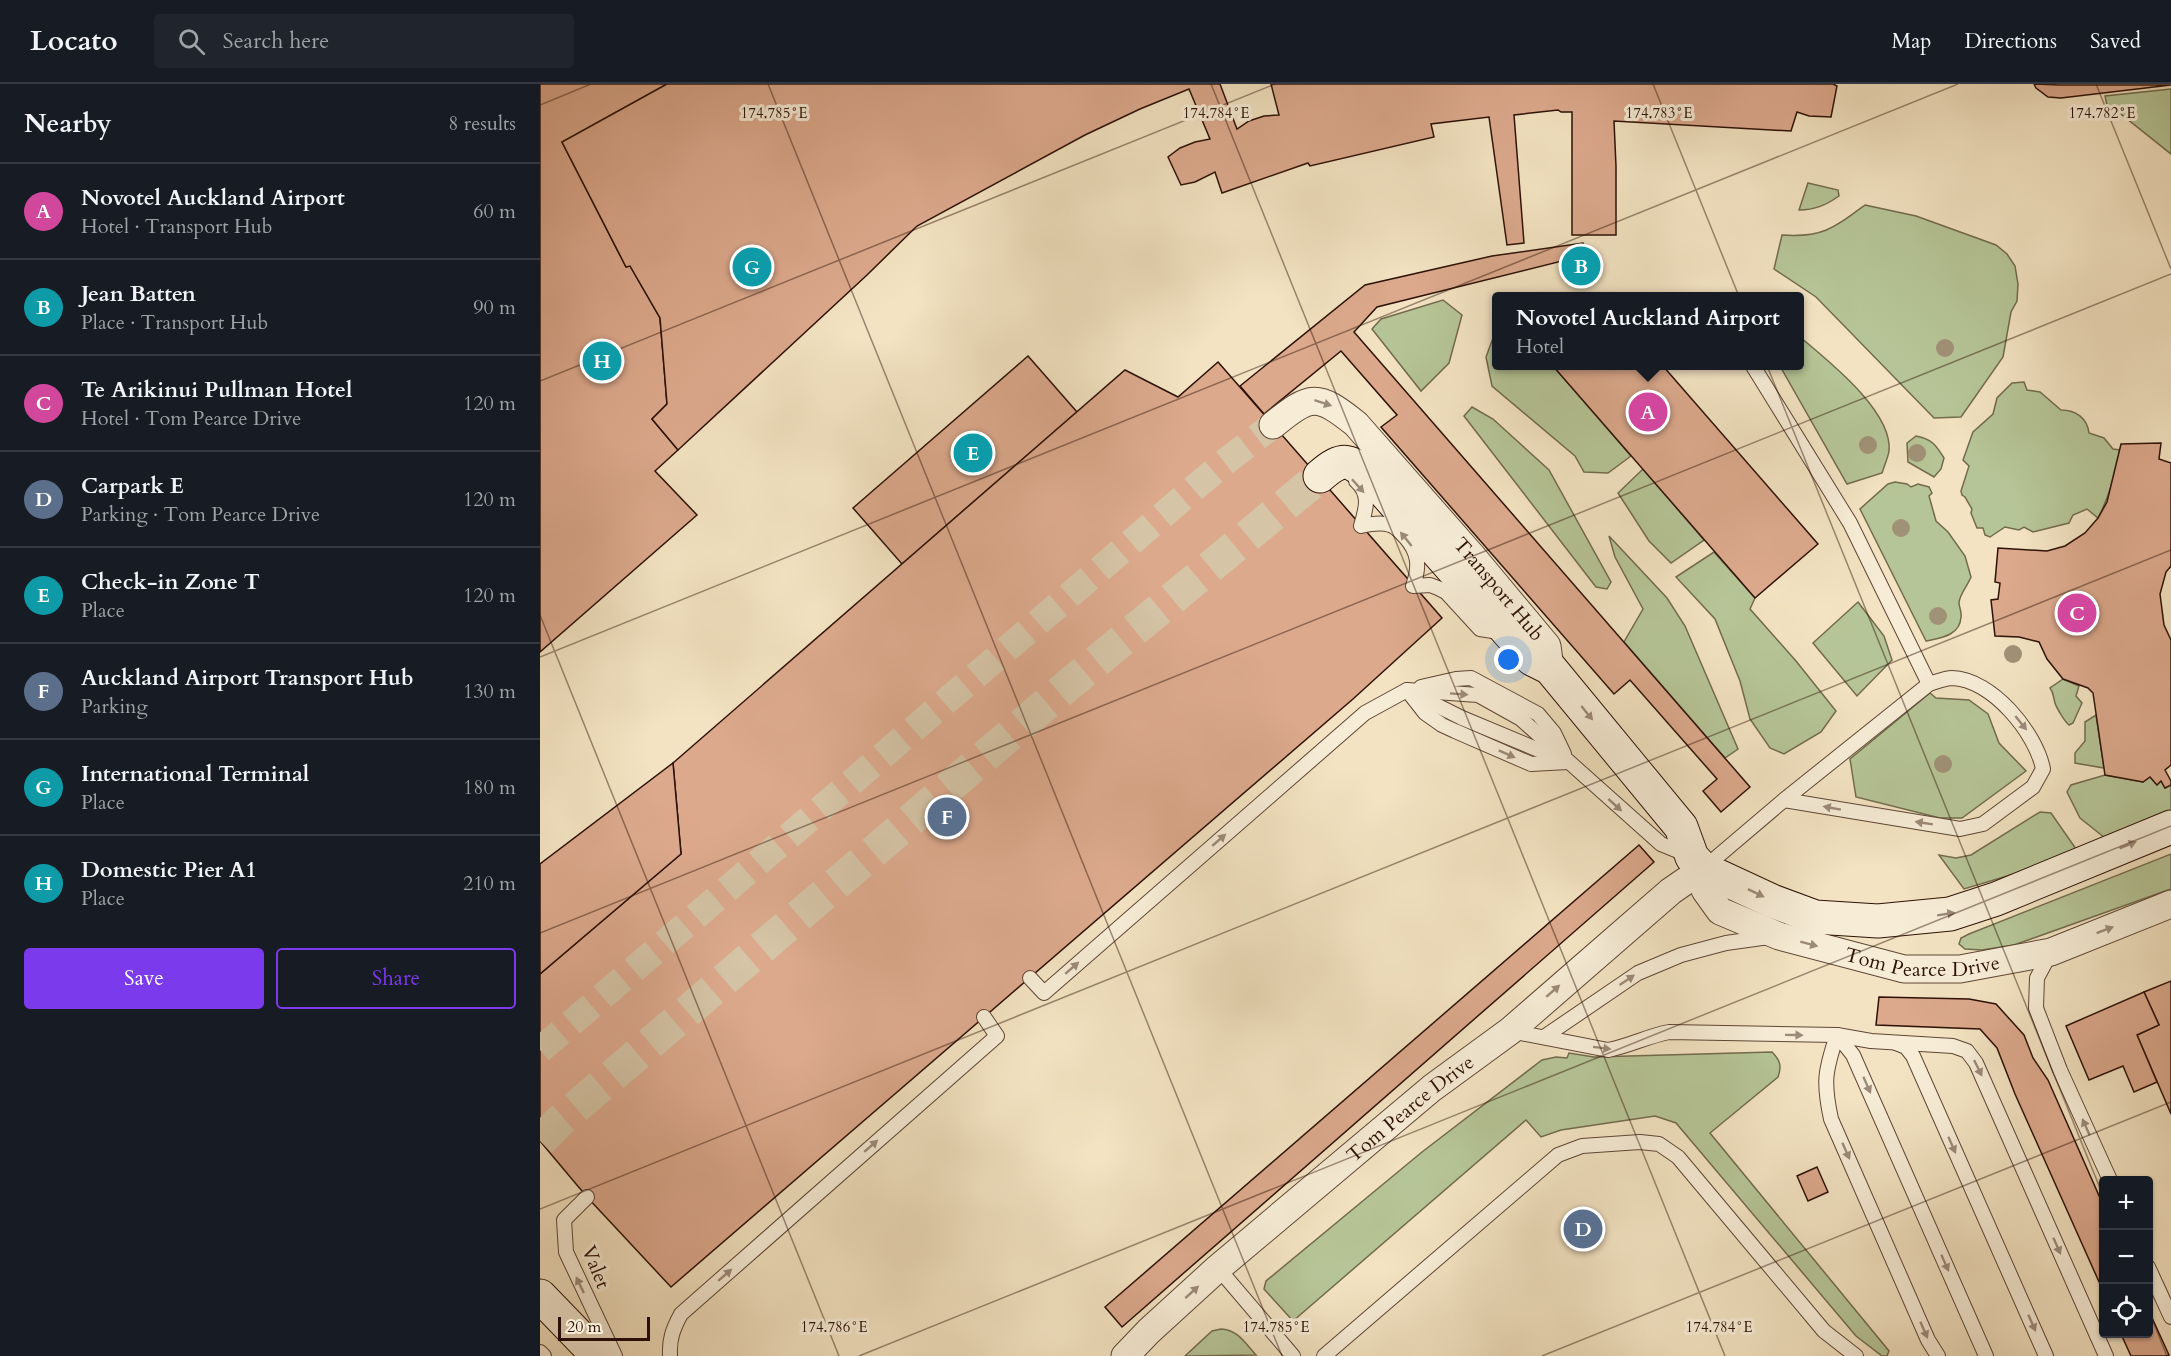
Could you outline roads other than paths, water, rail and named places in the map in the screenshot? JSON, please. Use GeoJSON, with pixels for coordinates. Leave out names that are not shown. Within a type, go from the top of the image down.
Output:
{"type":"FeatureCollection","features":[{"type":"Feature","properties":{"kind":"street","name":"Transport Hub"},"geometry":{"type":"LineString","coordinates":[[1273,425],[1298,405],[1315,399],[1335,407],[1356,424],[1472,556],[1547,646],[1550,668],[1681,827],[1697,863]]}},
{"type":"Feature","properties":{"kind":"street"},"geometry":{"type":"LineString","coordinates":[[1320,476],[1333,464],[1344,461],[1356,464],[1373,479],[1532,659],[1550,668]]}},
{"type":"Feature","properties":{"kind":"street","name":"Tom Pearce Drive"},"geometry":{"type":"LineString","coordinates":[[1697,863],[1772,901],[1815,917],[1878,921],[1950,914],[1996,899],[2171,828]]}},
{"type":"Feature","properties":{"kind":"street","name":"Tom Pearce Drive"},"geometry":{"type":"LineString","coordinates":[[1697,863],[1705,890],[1720,911],[1779,936],[1904,969],[1960,969],[2051,952],[2171,904]]}},
{"type":"Feature","properties":{"kind":"street","name":"Tom Pearce Drive"},"geometry":{"type":"LineString","coordinates":[[1125,1356],[1218,1268],[1432,1088],[1510,1030],[1671,891],[1697,863]]}},
{"type":"Feature","properties":{"kind":"street"},"geometry":{"type":"LineString","coordinates":[[540,1296],[597,1356]]}},
{"type":"Feature","properties":{"kind":"street"},"geometry":{"type":"LineString","coordinates":[[540,1302],[597,1356]]}},
{"type":"Feature","properties":{"kind":"lane"},"geometry":{"type":"LineString","coordinates":[[1755,370],[1850,523],[1929,684]]}},
{"type":"Feature","properties":{"kind":"lane"},"geometry":{"type":"LineString","coordinates":[[1320,476],[1333,473],[1342,474],[1360,485],[1367,501],[1361,526],[1383,523],[1391,525],[1397,528],[1410,543],[1419,561],[1413,586],[1438,588],[1446,592],[1480,629],[1498,632],[1514,639]]}},
{"type":"Feature","properties":{"kind":"lane"},"geometry":{"type":"LineString","coordinates":[[1030,978],[1044,993],[1365,713],[1407,690],[1478,695],[1521,719],[1661,844],[1697,863],[1784,800],[1929,684],[1952,678],[1977,684],[2001,701],[2021,723],[2037,748],[2043,769],[2033,787],[1983,824],[1960,829],[1784,800]]}},
{"type":"Feature","properties":{"kind":"lane"},"geometry":{"type":"LineString","coordinates":[[1407,690],[1462,718],[1568,762]]}},
{"type":"Feature","properties":{"kind":"lane"},"geometry":{"type":"LineString","coordinates":[[1544,1037],[1638,973],[1681,955],[1726,943],[1779,936]]}},
{"type":"Feature","properties":{"kind":"lane"},"geometry":{"type":"LineString","coordinates":[[2051,952],[2037,978],[2036,1008],[2060,1070],[2108,1176]]}},
{"type":"Feature","properties":{"kind":"lane"},"geometry":{"type":"LineString","coordinates":[[670,1356],[669,1341],[681,1314],[997,1036],[984,1017]]}},
{"type":"Feature","properties":{"kind":"lane"},"geometry":{"type":"LineString","coordinates":[[1510,1030],[1608,1050],[1622,1048],[1669,1032],[1837,1035],[1894,1043],[1953,1046],[1967,1051],[1972,1056],[2106,1356]]}},
{"type":"Feature","properties":{"kind":"lane"},"geometry":{"type":"LineString","coordinates":[[1837,1035],[1826,1067],[1825,1094],[1831,1119],[1928,1340],[1938,1356]]}},
{"type":"Feature","properties":{"kind":"lane"},"geometry":{"type":"LineString","coordinates":[[1837,1035],[1853,1055],[1986,1356]]}},
{"type":"Feature","properties":{"kind":"lane"},"geometry":{"type":"LineString","coordinates":[[1894,1043],[1906,1047],[1913,1056],[2046,1356]]}},
{"type":"Feature","properties":{"kind":"lane"},"geometry":{"type":"LineString","coordinates":[[1324,1356],[1558,1155],[1582,1146],[1640,1142],[1659,1144],[1677,1157],[1824,1331],[1856,1356]]}},
{"type":"Feature","properties":{"kind":"lane","name":"Valet"},"geometry":{"type":"LineString","coordinates":[[587,1197],[564,1220],[566,1252],[615,1356]]}},
{"type":"Feature","properties":{"kind":"lane"},"geometry":{"type":"LineString","coordinates":[[1218,1268],[1293,1356]]}},
{"type":"Feature","properties":{"kind":"lane"},"geometry":{"type":"LineString","coordinates":[[2153,1278],[2171,1317]]}},
{"type":"Feature","properties":{"kind":"lane"},"geometry":{"type":"LineString","coordinates":[[540,1352],[544,1356]]}},
{"type":"Feature","properties":{"kind":"tunnel"},"geometry":{"type":"LineString","coordinates":[[540,1050],[1220,466],[1273,425]]}},
{"type":"Feature","properties":{"kind":"tunnel"},"geometry":{"type":"LineString","coordinates":[[540,1141],[562,1119],[1067,686],[1320,476]]}},
{"type":"Feature","properties":{"kind":"place","name":"Jean Batten"},"geometry":{"type":"Point","coordinates":[1581,266]}},
{"type":"Feature","properties":{"kind":"place","name":"International Terminal"},"geometry":{"type":"Point","coordinates":[752,267]}},
{"type":"Feature","properties":{"kind":"place","name":"Domestic Pier A1"},"geometry":{"type":"Point","coordinates":[602,361]}},
{"type":"Feature","properties":{"kind":"place","name":"Novotel Auckland Airport"},"geometry":{"type":"Point","coordinates":[1648,412]}},
{"type":"Feature","properties":{"kind":"place","name":"Check-in Zone T"},"geometry":{"type":"Point","coordinates":[973,453]}},
{"type":"Feature","properties":{"kind":"place","name":"Te Arikinui Pullman Hotel"},"geometry":{"type":"Point","coordinates":[2077,613]}},
{"type":"Feature","properties":{"kind":"place","name":"Auckland Airport Transport Hub"},"geometry":{"type":"Point","coordinates":[947,817]}},
{"type":"Feature","properties":{"kind":"place","name":"Carpark E"},"geometry":{"type":"Point","coordinates":[1583,1229]}}]}
